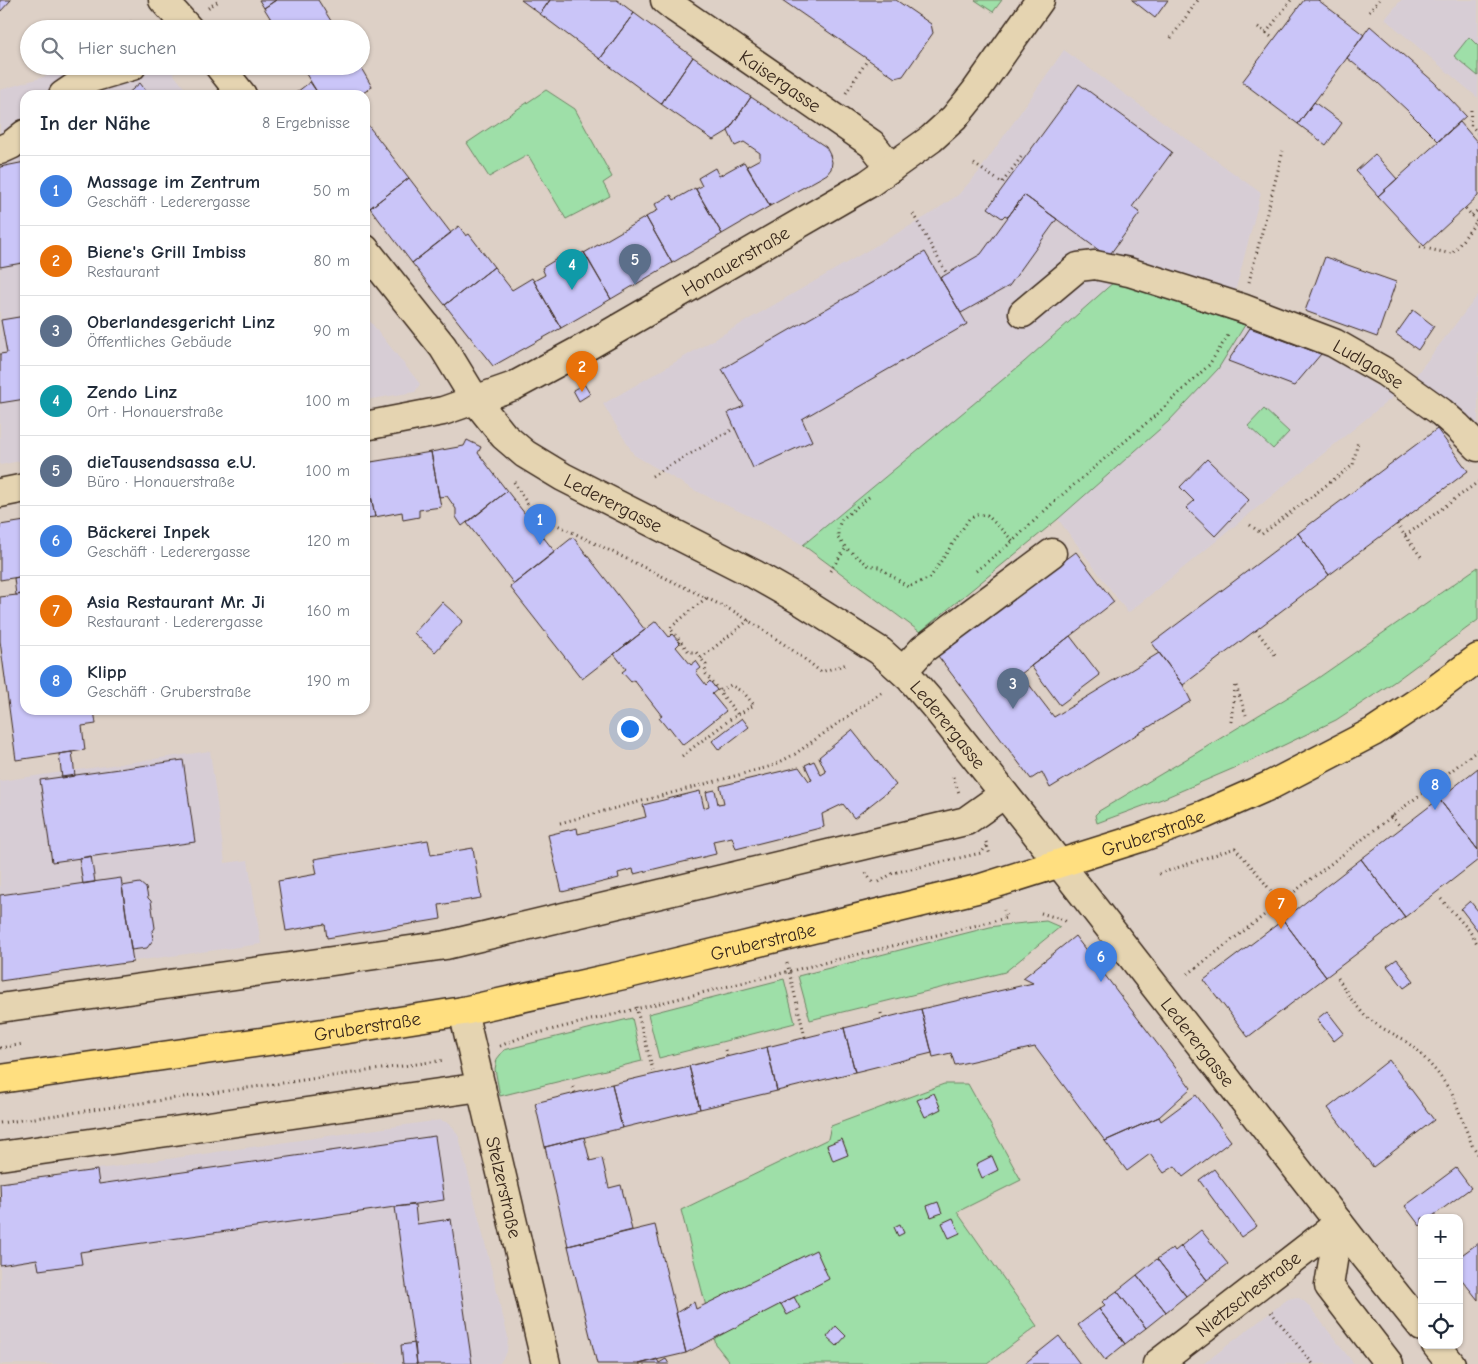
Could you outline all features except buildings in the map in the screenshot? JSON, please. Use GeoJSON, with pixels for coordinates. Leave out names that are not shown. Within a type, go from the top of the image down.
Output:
{"type":"FeatureCollection","features":[{"type":"Feature","properties":{"kind":"main road","name":"Gruberstraße"},"geometry":{"type":"LineString","coordinates":[[0,1079],[464,1012],[981,888],[1140,838],[1204,815],[1272,785],[1373,732],[1478,658]]}},
{"type":"Feature","properties":{"kind":"street"},"geometry":{"type":"LineString","coordinates":[[163,0],[181,20]]}},
{"type":"Feature","properties":{"kind":"street","name":"Kaisergasse"},"geometry":{"type":"LineString","coordinates":[[665,0],[682,14],[872,144],[890,168]]}},
{"type":"Feature","properties":{"kind":"street","name":"Honauerstraße"},"geometry":{"type":"LineString","coordinates":[[370,425],[443,411],[476,401],[514,386],[586,347],[868,184],[931,139],[954,118],[975,92],[1040,0]]}},
{"type":"Feature","properties":{"kind":"street"},"geometry":{"type":"LineString","coordinates":[[70,90],[85,80],[102,75]]}},
{"type":"Feature","properties":{"kind":"street"},"geometry":{"type":"LineString","coordinates":[[226,75],[238,90]]}},
{"type":"Feature","properties":{"kind":"street"},"geometry":{"type":"LineString","coordinates":[[0,150],[20,138]]}},
{"type":"Feature","properties":{"kind":"street","name":"Lederergasse"},"geometry":{"type":"LineString","coordinates":[[370,255],[443,347],[476,401],[504,436],[525,454],[563,477],[754,574],[798,599],[880,651],[895,680],[936,708],[1418,1322]]}},
{"type":"Feature","properties":{"kind":"street","name":"Ludlgasse"},"geometry":{"type":"LineString","coordinates":[[1023,313],[1078,267],[1095,265],[1129,272],[1242,308],[1334,343],[1379,369],[1441,412],[1478,447]]}},
{"type":"Feature","properties":{"kind":"street"},"geometry":{"type":"LineString","coordinates":[[0,493],[20,489]]}},
{"type":"Feature","properties":{"kind":"street"},"geometry":{"type":"LineString","coordinates":[[895,680],[923,649],[1052,553]]}},
{"type":"Feature","properties":{"kind":"street"},"geometry":{"type":"LineString","coordinates":[[0,1008],[446,945],[966,821],[1004,794]]}},
{"type":"Feature","properties":{"kind":"street","name":"Stelzerstraße"},"geometry":{"type":"LineString","coordinates":[[464,1012],[546,1364]]}},
{"type":"Feature","properties":{"kind":"street"},"geometry":{"type":"LineString","coordinates":[[0,1156],[481,1087]]}},
{"type":"Feature","properties":{"kind":"street"},"geometry":{"type":"LineString","coordinates":[[1339,1223],[1329,1286],[1389,1364]]}},
{"type":"Feature","properties":{"kind":"street","name":"Nietzschestraße"},"geometry":{"type":"LineString","coordinates":[[1157,1364],[1339,1223]]}},
{"type":"Feature","properties":{"kind":"street"},"geometry":{"type":"LineString","coordinates":[[1439,1349],[1451,1364]]}},
{"type":"Feature","properties":{"kind":"path"},"geometry":{"type":"LineString","coordinates":[[210,6],[220,0]]}},
{"type":"Feature","properties":{"kind":"path"},"geometry":{"type":"LineString","coordinates":[[1171,38],[1198,0]]}},
{"type":"Feature","properties":{"kind":"path"},"geometry":{"type":"LineString","coordinates":[[1266,33],[1291,0]]}},
{"type":"Feature","properties":{"kind":"path"},"geometry":{"type":"LineString","coordinates":[[1369,12],[1380,0]]}},
{"type":"Feature","properties":{"kind":"path"},"geometry":{"type":"LineString","coordinates":[[1258,27],[1274,39]]}},
{"type":"Feature","properties":{"kind":"path"},"geometry":{"type":"LineString","coordinates":[[846,93],[868,59]]}},
{"type":"Feature","properties":{"kind":"path"},"geometry":{"type":"LineString","coordinates":[[1471,110],[1470,124],[1478,134]]}},
{"type":"Feature","properties":{"kind":"path"},"geometry":{"type":"LineString","coordinates":[[970,576],[1013,541],[1055,501],[1157,414],[1210,365],[1242,308],[1283,151]]}},
{"type":"Feature","properties":{"kind":"path"},"geometry":{"type":"LineString","coordinates":[[974,164],[1002,183],[1022,156]]}},
{"type":"Feature","properties":{"kind":"path"},"geometry":{"type":"LineString","coordinates":[[1420,247],[1452,254],[1477,221],[1465,208]]}},
{"type":"Feature","properties":{"kind":"path"},"geometry":{"type":"LineString","coordinates":[[1472,215],[1478,210]]}},
{"type":"Feature","properties":{"kind":"path"},"geometry":{"type":"LineString","coordinates":[[913,214],[947,274]]}},
{"type":"Feature","properties":{"kind":"path"},"geometry":{"type":"LineString","coordinates":[[652,476],[735,428]]}},
{"type":"Feature","properties":{"kind":"path"},"geometry":{"type":"LineString","coordinates":[[1250,525],[1262,534],[1353,465],[1358,441]]}},
{"type":"Feature","properties":{"kind":"path"},"geometry":{"type":"LineString","coordinates":[[509,474],[533,513],[735,612],[796,652],[821,672],[853,662]]}},
{"type":"Feature","properties":{"kind":"path"},"geometry":{"type":"LineString","coordinates":[[1406,536],[1478,482]]}},
{"type":"Feature","properties":{"kind":"path"},"geometry":{"type":"LineString","coordinates":[[869,497],[841,520],[838,528],[838,538],[846,548],[868,565],[879,567],[908,587],[930,578],[962,527],[968,519],[977,515],[987,515],[1013,541]]}},
{"type":"Feature","properties":{"kind":"path"},"geometry":{"type":"LineString","coordinates":[[1397,524],[1422,558]]}},
{"type":"Feature","properties":{"kind":"path"},"geometry":{"type":"LineString","coordinates":[[830,570],[846,548]]}},
{"type":"Feature","properties":{"kind":"path"},"geometry":{"type":"LineString","coordinates":[[706,598],[670,628],[689,652],[696,652],[701,658],[706,665],[705,673],[738,715]]}},
{"type":"Feature","properties":{"kind":"path"},"geometry":{"type":"LineString","coordinates":[[701,658],[749,620]]}},
{"type":"Feature","properties":{"kind":"path"},"geometry":{"type":"LineString","coordinates":[[1256,630],[1276,656]]}},
{"type":"Feature","properties":{"kind":"path"},"geometry":{"type":"LineString","coordinates":[[560,823],[772,766],[795,754],[895,680]]}},
{"type":"Feature","properties":{"kind":"path"},"geometry":{"type":"LineString","coordinates":[[1231,722],[1236,683],[1246,715]]}},
{"type":"Feature","properties":{"kind":"path"},"geometry":{"type":"LineString","coordinates":[[682,756],[732,718],[754,705],[744,694],[731,685],[719,691]]}},
{"type":"Feature","properties":{"kind":"path"},"geometry":{"type":"LineString","coordinates":[[1188,974],[1478,750]]}},
{"type":"Feature","properties":{"kind":"path"},"geometry":{"type":"LineString","coordinates":[[952,776],[958,790]]}},
{"type":"Feature","properties":{"kind":"path"},"geometry":{"type":"LineString","coordinates":[[1392,816],[1401,828]]}},
{"type":"Feature","properties":{"kind":"path"},"geometry":{"type":"LineString","coordinates":[[868,889],[893,874],[981,853],[988,846]]}},
{"type":"Feature","properties":{"kind":"path"},"geometry":{"type":"LineString","coordinates":[[1159,874],[1236,848],[1258,873],[1280,903]]}},
{"type":"Feature","properties":{"kind":"path"},"geometry":{"type":"LineString","coordinates":[[1441,899],[1469,930],[1478,945]]}},
{"type":"Feature","properties":{"kind":"path"},"geometry":{"type":"LineString","coordinates":[[1273,908],[1282,920]]}},
{"type":"Feature","properties":{"kind":"path"},"geometry":{"type":"LineString","coordinates":[[1041,913],[1064,920],[1074,928]]}},
{"type":"Feature","properties":{"kind":"path"},"geometry":{"type":"LineString","coordinates":[[780,937],[806,1037]]}},
{"type":"Feature","properties":{"kind":"path"},"geometry":{"type":"LineString","coordinates":[[628,974],[654,1074]]}},
{"type":"Feature","properties":{"kind":"path"},"geometry":{"type":"LineString","coordinates":[[1338,978],[1351,999],[1366,1016],[1382,1028],[1403,1039],[1418,1051],[1437,1072],[1452,1094],[1472,1145],[1478,1154]]}},
{"type":"Feature","properties":{"kind":"path"},"geometry":{"type":"LineString","coordinates":[[880,1013],[882,1019]]}},
{"type":"Feature","properties":{"kind":"path"},"geometry":{"type":"LineString","coordinates":[[0,1048],[30,1044]]}},
{"type":"Feature","properties":{"kind":"path"},"geometry":{"type":"LineString","coordinates":[[725,1050],[727,1056]]}},
{"type":"Feature","properties":{"kind":"path"},"geometry":{"type":"LineString","coordinates":[[573,1087],[575,1093]]}},
{"type":"Feature","properties":{"kind":"path"},"geometry":{"type":"LineString","coordinates":[[1267,1306],[1313,1364]]}},
{"type":"Feature","properties":{"kind":"shaded area"},"geometry":{"type":"Polygon","coordinates":[[[1401,0],[1478,0],[1478,98],[1385,19],[1401,0]]]}},
{"type":"Feature","properties":{"kind":"shaded area"},"geometry":{"type":"Polygon","coordinates":[[[1064,50],[1261,193],[1228,319],[1115,281],[1024,362],[803,545],[764,523],[694,490],[634,455],[603,404],[927,216],[958,195],[978,173],[1064,50]]]}},
{"type":"Feature","properties":{"kind":"shaded area"},"geometry":{"type":"Polygon","coordinates":[[[50,75],[174,75],[186,90],[20,90],[20,461],[0,465],[0,90],[50,75]]]}},
{"type":"Feature","properties":{"kind":"shaded area"},"geometry":{"type":"Polygon","coordinates":[[[1478,295],[1478,429],[1413,379],[1478,295]]]}},
{"type":"Feature","properties":{"kind":"shaded area"},"geometry":{"type":"Polygon","coordinates":[[[370,321],[420,384],[415,392],[370,399],[370,321]]]}},
{"type":"Feature","properties":{"kind":"shaded area"},"geometry":{"type":"Polygon","coordinates":[[[1245,325],[1322,354],[1394,396],[1128,613],[1058,519],[1169,421],[1218,369],[1245,325]]]}},
{"type":"Feature","properties":{"kind":"shaded area"},"geometry":{"type":"Polygon","coordinates":[[[210,751],[225,863],[248,860],[261,944],[0,979],[0,781],[210,751]]]}},
{"type":"Feature","properties":{"kind":"shaded area"},"geometry":{"type":"Polygon","coordinates":[[[440,1120],[453,1127],[459,1137],[508,1337],[507,1352],[499,1364],[0,1364],[0,1183],[440,1120]]]}},
{"type":"Feature","properties":{"kind":"shaded area"},"geometry":{"type":"Polygon","coordinates":[[[1296,1297],[1303,1300],[1309,1306],[1354,1364],[1203,1364],[1288,1299],[1296,1297]]]}},
{"type":"Feature","properties":{"kind":"green space"},"geometry":{"type":"Polygon","coordinates":[[[975,0],[1002,0],[993,12],[975,0]]]}},
{"type":"Feature","properties":{"kind":"green space"},"geometry":{"type":"Polygon","coordinates":[[[1469,37],[1478,46],[1478,76],[1454,56],[1469,37]]]}},
{"type":"Feature","properties":{"kind":"green space"},"geometry":{"type":"Polygon","coordinates":[[[546,90],[575,109],[612,177],[603,183],[610,196],[566,219],[528,155],[489,177],[467,143],[546,90]]]}},
{"type":"Feature","properties":{"kind":"green space"},"geometry":{"type":"Polygon","coordinates":[[[1115,281],[1245,325],[1218,369],[1169,421],[1058,519],[920,632],[803,545],[1024,362],[1115,281]]]}},
{"type":"Feature","properties":{"kind":"green space"},"geometry":{"type":"Polygon","coordinates":[[[1264,409],[1289,432],[1273,449],[1248,426],[1264,409]]]}},
{"type":"Feature","properties":{"kind":"green space"},"geometry":{"type":"Polygon","coordinates":[[[1478,567],[1478,620],[1394,682],[1336,720],[1253,760],[1162,799],[1097,823],[1095,815],[1099,811],[1308,685],[1478,567]]]}},
{"type":"Feature","properties":{"kind":"green space"},"geometry":{"type":"Polygon","coordinates":[[[1046,921],[1060,927],[1005,972],[810,1020],[798,976],[990,927],[1046,921]]]}},
{"type":"Feature","properties":{"kind":"green space"},"geometry":{"type":"Polygon","coordinates":[[[784,979],[795,1023],[659,1058],[648,1014],[784,979]]]}},
{"type":"Feature","properties":{"kind":"green space"},"geometry":{"type":"Polygon","coordinates":[[[632,1018],[642,1061],[500,1096],[495,1069],[497,1059],[504,1050],[632,1018]]]}},
{"type":"Feature","properties":{"kind":"green space"},"geometry":{"type":"Polygon","coordinates":[[[944,1084],[968,1084],[1021,1180],[957,1212],[1037,1326],[987,1364],[731,1364],[716,1345],[681,1210],[828,1139],[831,1126],[944,1084]]]}},
{"type":"Feature","properties":{"kind":"place","name":"dieTausendsassa e.U."},"geometry":{"type":"Point","coordinates":[635,285]}},
{"type":"Feature","properties":{"kind":"place","name":"Zendo Linz"},"geometry":{"type":"Point","coordinates":[572,290]}},
{"type":"Feature","properties":{"kind":"place","name":"Biene's Grill Imbiss"},"geometry":{"type":"Point","coordinates":[582,392]}},
{"type":"Feature","properties":{"kind":"place","name":"Massage im Zentrum"},"geometry":{"type":"Point","coordinates":[540,545]}},
{"type":"Feature","properties":{"kind":"place","name":"Oberlandesgericht Linz"},"geometry":{"type":"Point","coordinates":[1013,709]}},
{"type":"Feature","properties":{"kind":"place","name":"Klipp"},"geometry":{"type":"Point","coordinates":[1435,810]}},
{"type":"Feature","properties":{"kind":"place","name":"Asia Restaurant Mr. Ji"},"geometry":{"type":"Point","coordinates":[1281,929]}},
{"type":"Feature","properties":{"kind":"place","name":"Bäckerei Inpek"},"geometry":{"type":"Point","coordinates":[1101,982]}}]}
